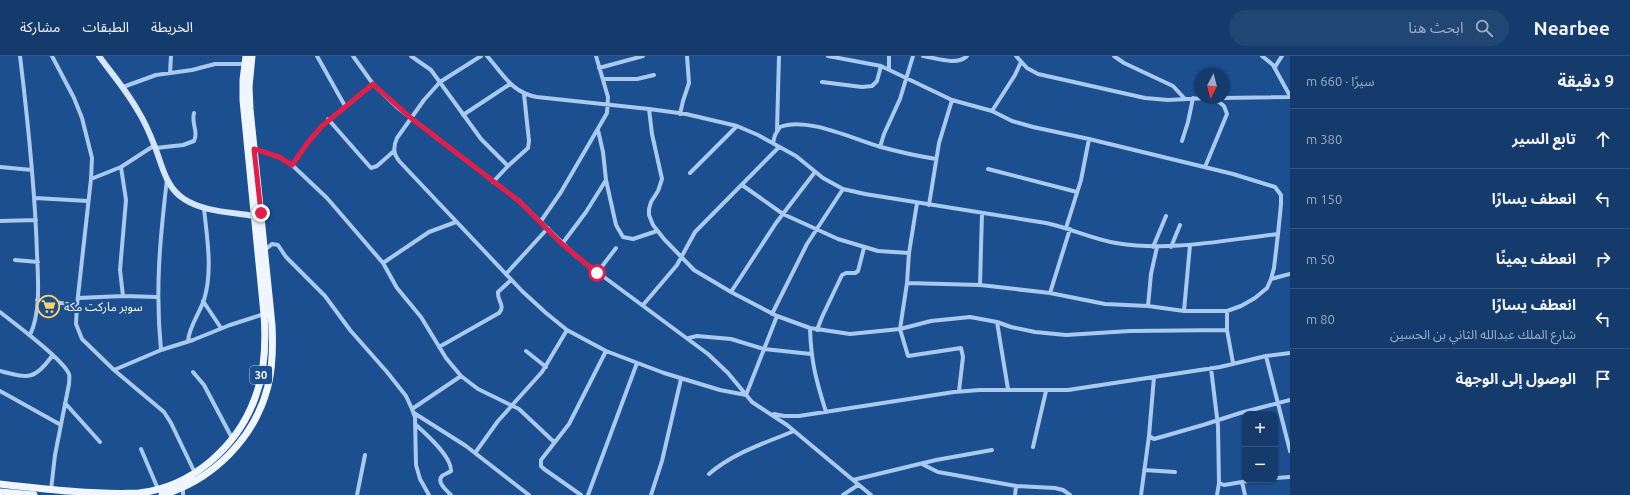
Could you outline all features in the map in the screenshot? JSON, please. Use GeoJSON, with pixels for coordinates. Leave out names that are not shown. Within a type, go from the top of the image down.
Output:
{"type":"FeatureCollection","features":[{"type":"Feature","properties":{"kind":"main road","name":"30"},"geometry":{"type":"LineString","coordinates":[[0,484],[81,494],[127,494],[183,491],[213,470],[228,456],[241,441],[254,420],[264,398],[270,376],[272,325],[254,149],[249,136],[243,95],[244,64],[246,56]]}},
{"type":"Feature","properties":{"kind":"main road","name":"30"},"geometry":{"type":"LineString","coordinates":[[160,492],[195,473],[219,453],[232,438],[245,419],[253,404],[260,382],[264,346],[264,314],[254,216],[249,136],[249,98],[252,56]]}},
{"type":"Feature","properties":{"kind":"main road"},"geometry":{"type":"LineString","coordinates":[[0,492],[34,495]]}},
{"type":"Feature","properties":{"kind":"street"},"geometry":{"type":"LineString","coordinates":[[20,56],[35,198],[38,262],[37,300],[30,335]]}},
{"type":"Feature","properties":{"kind":"street"},"geometry":{"type":"LineString","coordinates":[[52,56],[74,98],[82,118],[92,158],[77,305],[76,324],[80,336],[114,370],[164,412],[171,423],[195,473]]}},
{"type":"Feature","properties":{"kind":"street"},"geometry":{"type":"LineString","coordinates":[[99,56],[123,87],[138,111],[172,189],[179,196],[189,202],[204,208],[254,216]]}},
{"type":"Feature","properties":{"kind":"street"},"geometry":{"type":"LineString","coordinates":[[170,73],[171,56]]}},
{"type":"Feature","properties":{"kind":"street"},"geometry":{"type":"LineString","coordinates":[[317,56],[345,106]]}},
{"type":"Feature","properties":{"kind":"street"},"geometry":{"type":"LineString","coordinates":[[353,56],[373,84],[411,118],[519,201],[541,221],[562,244],[597,273],[689,338],[708,354],[757,405],[772,413],[871,495]]}},
{"type":"Feature","properties":{"kind":"street"},"geometry":{"type":"LineString","coordinates":[[411,56],[431,70],[485,144],[508,166]]}},
{"type":"Feature","properties":{"kind":"street"},"geometry":{"type":"LineString","coordinates":[[481,56],[440,82],[397,138],[394,144],[396,158],[511,280],[537,305],[567,330],[606,351],[681,379],[720,390],[746,395]]}},
{"type":"Feature","properties":{"kind":"street"},"geometry":{"type":"LineString","coordinates":[[487,56],[510,84],[524,94],[537,97],[649,108],[737,126],[796,156],[815,172],[843,189],[865,194],[1068,228],[1100,239],[1118,243],[1155,247],[1190,245],[1278,234]]}},
{"type":"Feature","properties":{"kind":"street"},"geometry":{"type":"LineString","coordinates":[[541,221],[561,192],[607,113],[609,105],[608,97],[596,56]]}},
{"type":"Feature","properties":{"kind":"street"},"geometry":{"type":"LineString","coordinates":[[599,68],[643,56]]}},
{"type":"Feature","properties":{"kind":"street"},"geometry":{"type":"LineString","coordinates":[[680,114],[683,101],[690,84],[687,56]]}},
{"type":"Feature","properties":{"kind":"street"},"geometry":{"type":"LineString","coordinates":[[773,143],[777,130],[779,56]]}},
{"type":"Feature","properties":{"kind":"street"},"geometry":{"type":"LineString","coordinates":[[828,56],[881,66],[952,100],[992,111],[1012,121],[1205,167],[1275,187],[1281,195],[1274,268],[1267,288],[1255,298],[1241,306],[1227,311],[1184,311],[1148,306],[1105,304],[1050,293],[980,285],[951,283],[907,283]]}},
{"type":"Feature","properties":{"kind":"street"},"geometry":{"type":"LineString","coordinates":[[889,56],[889,69]]}},
{"type":"Feature","properties":{"kind":"street"},"geometry":{"type":"LineString","coordinates":[[880,147],[884,134],[900,99],[913,56]]}},
{"type":"Feature","properties":{"kind":"street"},"geometry":{"type":"LineString","coordinates":[[923,56],[954,61],[961,60],[967,56]]}},
{"type":"Feature","properties":{"kind":"street"},"geometry":{"type":"LineString","coordinates":[[1016,56],[1021,62],[1038,74],[1145,98],[1168,100],[1193,98],[1182,141]]}},
{"type":"Feature","properties":{"kind":"street"},"geometry":{"type":"LineString","coordinates":[[1114,56],[1124,64],[1173,86],[1186,99]]}},
{"type":"Feature","properties":{"kind":"street"},"geometry":{"type":"LineString","coordinates":[[1230,98],[1290,96],[1275,67],[1262,56]]}},
{"type":"Feature","properties":{"kind":"street"},"geometry":{"type":"LineString","coordinates":[[1275,67],[1282,56]]}},
{"type":"Feature","properties":{"kind":"street"},"geometry":{"type":"LineString","coordinates":[[992,111],[1015,75],[1021,62]]}},
{"type":"Feature","properties":{"kind":"street"},"geometry":{"type":"LineString","coordinates":[[123,87],[149,77],[192,70],[215,64],[244,64]]}},
{"type":"Feature","properties":{"kind":"street"},"geometry":{"type":"LineString","coordinates":[[822,82],[862,87],[872,86],[877,81],[881,66]]}},
{"type":"Feature","properties":{"kind":"street"},"geometry":{"type":"LineString","coordinates":[[603,79],[638,79],[654,74]]}},
{"type":"Feature","properties":{"kind":"street"},"geometry":{"type":"LineString","coordinates":[[292,165],[313,136],[328,119],[373,84]]}},
{"type":"Feature","properties":{"kind":"street"},"geometry":{"type":"LineString","coordinates":[[463,115],[510,84]]}},
{"type":"Feature","properties":{"kind":"street"},"geometry":{"type":"LineString","coordinates":[[494,182],[508,166],[528,148],[529,141],[524,94]]}},
{"type":"Feature","properties":{"kind":"street"},"geometry":{"type":"LineString","coordinates":[[929,205],[944,121],[952,100]]}},
{"type":"Feature","properties":{"kind":"street"},"geometry":{"type":"LineString","coordinates":[[1205,167],[1227,114],[1224,106],[1222,104]]}},
{"type":"Feature","properties":{"kind":"street"},"geometry":{"type":"LineString","coordinates":[[649,108],[652,134],[662,179],[658,191],[651,202],[649,215],[657,231],[682,258],[698,272],[731,292],[775,315],[810,328],[850,334],[900,329],[913,325],[953,318],[970,317],[998,322],[1011,327],[1035,332],[1066,335],[1130,331],[1227,330]]}},
{"type":"Feature","properties":{"kind":"street"},"geometry":{"type":"LineString","coordinates":[[91,179],[121,167],[155,147],[183,145],[194,141],[196,136],[192,120],[194,113]]}},
{"type":"Feature","properties":{"kind":"street"},"geometry":{"type":"LineString","coordinates":[[328,119],[371,168],[375,167],[394,151]]}},
{"type":"Feature","properties":{"kind":"street"},"geometry":{"type":"LineString","coordinates":[[777,130],[785,125],[792,124],[829,129],[880,147],[936,159]]}},
{"type":"Feature","properties":{"kind":"street"},"geometry":{"type":"LineString","coordinates":[[690,173],[737,126]]}},
{"type":"Feature","properties":{"kind":"street"},"geometry":{"type":"LineString","coordinates":[[598,130],[603,152],[606,180],[618,230],[623,237],[633,239],[657,231]]}},
{"type":"Feature","properties":{"kind":"street"},"geometry":{"type":"LineString","coordinates":[[1050,293],[1086,164],[1090,139]]}},
{"type":"Feature","properties":{"kind":"street"},"geometry":{"type":"LineString","coordinates":[[643,305],[682,258],[695,232],[779,147]]}},
{"type":"Feature","properties":{"kind":"street"},"geometry":{"type":"LineString","coordinates":[[254,149],[279,157],[292,165],[327,198],[383,263],[397,288],[421,317],[439,347],[461,376],[478,389],[512,405],[530,419],[554,442]]}},
{"type":"Feature","properties":{"kind":"street"},"geometry":{"type":"LineString","coordinates":[[0,167],[32,170]]}},
{"type":"Feature","properties":{"kind":"street"},"geometry":{"type":"LineString","coordinates":[[121,167],[126,200],[120,270],[123,296]]}},
{"type":"Feature","properties":{"kind":"street"},"geometry":{"type":"LineString","coordinates":[[988,169],[1077,192]]}},
{"type":"Feature","properties":{"kind":"street"},"geometry":{"type":"LineString","coordinates":[[731,292],[783,214],[815,172]]}},
{"type":"Feature","properties":{"kind":"street"},"geometry":{"type":"LineString","coordinates":[[161,350],[157,297],[158,263],[167,179]]}},
{"type":"Feature","properties":{"kind":"street"},"geometry":{"type":"LineString","coordinates":[[562,244],[586,212],[606,180]]}},
{"type":"Feature","properties":{"kind":"street"},"geometry":{"type":"LineString","coordinates":[[742,185],[783,214],[838,239],[878,251],[909,253]]}},
{"type":"Feature","properties":{"kind":"street"},"geometry":{"type":"LineString","coordinates":[[746,395],[764,350],[775,315],[798,260],[816,229],[843,189]]}},
{"type":"Feature","properties":{"kind":"street"},"geometry":{"type":"LineString","coordinates":[[35,198],[88,202]]}},
{"type":"Feature","properties":{"kind":"street"},"geometry":{"type":"LineString","coordinates":[[917,203],[909,253],[907,283],[900,329],[908,356],[960,348],[963,358],[959,391]]}},
{"type":"Feature","properties":{"kind":"street"},"geometry":{"type":"LineString","coordinates":[[188,341],[189,334],[203,301],[207,283],[209,263],[204,208]]}},
{"type":"Feature","properties":{"kind":"street"},"geometry":{"type":"LineString","coordinates":[[980,285],[982,213]]}},
{"type":"Feature","properties":{"kind":"street"},"geometry":{"type":"LineString","coordinates":[[1148,306],[1155,247],[1166,216]]}},
{"type":"Feature","properties":{"kind":"street"},"geometry":{"type":"LineString","coordinates":[[0,221],[36,220]]}},
{"type":"Feature","properties":{"kind":"street"},"geometry":{"type":"LineString","coordinates":[[383,263],[429,232],[456,222]]}},
{"type":"Feature","properties":{"kind":"street"},"geometry":{"type":"LineString","coordinates":[[1171,247],[1180,225]]}},
{"type":"Feature","properties":{"kind":"street"},"geometry":{"type":"LineString","coordinates":[[506,274],[548,228]]}},
{"type":"Feature","properties":{"kind":"street"},"geometry":{"type":"LineString","coordinates":[[265,250],[272,244],[278,245],[286,257],[325,296],[350,330],[396,382],[406,396],[413,411],[415,424],[414,454],[416,465],[420,478],[429,495]]}},
{"type":"Feature","properties":{"kind":"street"},"geometry":{"type":"LineString","coordinates":[[1184,311],[1190,245]]}},
{"type":"Feature","properties":{"kind":"street"},"geometry":{"type":"LineString","coordinates":[[597,273],[616,248]]}},
{"type":"Feature","properties":{"kind":"street"},"geometry":{"type":"LineString","coordinates":[[818,330],[822,317],[842,276],[846,273],[855,273],[858,271],[864,248]]}},
{"type":"Feature","properties":{"kind":"street"},"geometry":{"type":"LineString","coordinates":[[15,260],[38,262]]}},
{"type":"Feature","properties":{"kind":"street"},"geometry":{"type":"LineString","coordinates":[[1271,279],[1290,274]]}},
{"type":"Feature","properties":{"kind":"street"},"geometry":{"type":"LineString","coordinates":[[439,347],[499,313],[502,310],[502,306],[498,299],[498,292],[511,280]]}},
{"type":"Feature","properties":{"kind":"street"},"geometry":{"type":"LineString","coordinates":[[78,298],[123,296],[157,297]]}},
{"type":"Feature","properties":{"kind":"street"},"geometry":{"type":"LineString","coordinates":[[37,300],[77,305]]}},
{"type":"Feature","properties":{"kind":"street"},"geometry":{"type":"LineString","coordinates":[[203,301],[221,328]]}},
{"type":"Feature","properties":{"kind":"street"},"geometry":{"type":"LineString","coordinates":[[1227,311],[1227,330],[1233,364]]}},
{"type":"Feature","properties":{"kind":"street"},"geometry":{"type":"LineString","coordinates":[[0,312],[30,335],[69,374],[69,384],[51,490]]}},
{"type":"Feature","properties":{"kind":"street"},"geometry":{"type":"LineString","coordinates":[[114,370],[161,350],[188,341],[196,340],[221,328],[264,314]]}},
{"type":"Feature","properties":{"kind":"street"},"geometry":{"type":"LineString","coordinates":[[998,322],[1008,389]]}},
{"type":"Feature","properties":{"kind":"street"},"geometry":{"type":"LineString","coordinates":[[810,328],[811,354],[815,377],[826,412]]}},
{"type":"Feature","properties":{"kind":"street"},"geometry":{"type":"LineString","coordinates":[[475,452],[512,405],[546,367],[567,330]]}},
{"type":"Feature","properties":{"kind":"street"},"geometry":{"type":"LineString","coordinates":[[689,338],[697,336],[731,339],[764,350],[811,354]]}},
{"type":"Feature","properties":{"kind":"street"},"geometry":{"type":"LineString","coordinates":[[526,351],[546,367]]}},
{"type":"Feature","properties":{"kind":"street"},"geometry":{"type":"LineString","coordinates":[[581,495],[541,466],[542,458],[569,424],[606,351]]}},
{"type":"Feature","properties":{"kind":"street"},"geometry":{"type":"LineString","coordinates":[[772,413],[784,416],[799,416],[959,391],[1008,389],[1046,391],[1068,390],[1210,368],[1266,356],[1290,353]]}},
{"type":"Feature","properties":{"kind":"street"},"geometry":{"type":"LineString","coordinates":[[0,371],[22,376],[34,375],[43,369],[52,356]]}},
{"type":"Feature","properties":{"kind":"street"},"geometry":{"type":"LineString","coordinates":[[1266,356],[1290,451]]}},
{"type":"Feature","properties":{"kind":"street"},"geometry":{"type":"LineString","coordinates":[[588,495],[637,363]]}},
{"type":"Feature","properties":{"kind":"street"},"geometry":{"type":"LineString","coordinates":[[1210,368],[1219,434],[1219,483],[1217,495]]}},
{"type":"Feature","properties":{"kind":"street"},"geometry":{"type":"LineString","coordinates":[[193,372],[204,385],[232,438]]}},
{"type":"Feature","properties":{"kind":"street"},"geometry":{"type":"LineString","coordinates":[[413,411],[461,376]]}},
{"type":"Feature","properties":{"kind":"street"},"geometry":{"type":"LineString","coordinates":[[1141,495],[1149,436],[1154,377]]}},
{"type":"Feature","properties":{"kind":"street"},"geometry":{"type":"LineString","coordinates":[[651,495],[662,461],[681,379]]}},
{"type":"Feature","properties":{"kind":"street"},"geometry":{"type":"LineString","coordinates":[[0,391],[61,425]]}},
{"type":"Feature","properties":{"kind":"street"},"geometry":{"type":"LineString","coordinates":[[1033,447],[1046,391]]}},
{"type":"Feature","properties":{"kind":"street"},"geometry":{"type":"LineString","coordinates":[[1149,436],[1154,439],[1162,438],[1217,419],[1290,400]]}},
{"type":"Feature","properties":{"kind":"street"},"geometry":{"type":"LineString","coordinates":[[65,403],[100,442]]}},
{"type":"Feature","properties":{"kind":"street"},"geometry":{"type":"LineString","coordinates":[[413,411],[475,452],[512,484],[529,495]]}},
{"type":"Feature","properties":{"kind":"street"},"geometry":{"type":"LineString","coordinates":[[415,424],[434,442],[450,464],[451,471],[441,477],[440,480],[442,486],[451,495]]}},
{"type":"Feature","properties":{"kind":"street"},"geometry":{"type":"LineString","coordinates":[[709,474],[730,459],[794,431]]}},
{"type":"Feature","properties":{"kind":"street"},"geometry":{"type":"LineString","coordinates":[[141,449],[160,492]]}},
{"type":"Feature","properties":{"kind":"street"},"geometry":{"type":"LineString","coordinates":[[853,480],[992,450]]}},
{"type":"Feature","properties":{"kind":"street"},"geometry":{"type":"LineString","coordinates":[[357,495],[365,455]]}},
{"type":"Feature","properties":{"kind":"street"},"geometry":{"type":"LineString","coordinates":[[922,464],[938,472],[1016,486],[1055,488],[1063,490],[1070,495]]}},
{"type":"Feature","properties":{"kind":"street"},"geometry":{"type":"LineString","coordinates":[[1144,470],[1175,472]]}},
{"type":"Feature","properties":{"kind":"street"},"geometry":{"type":"LineString","coordinates":[[1278,478],[1290,477]]}},
{"type":"Feature","properties":{"kind":"street"},"geometry":{"type":"LineString","coordinates":[[1219,483],[1224,485],[1242,482]]}},
{"type":"Feature","properties":{"kind":"street"},"geometry":{"type":"LineString","coordinates":[[1242,483],[1245,495]]}},
{"type":"Feature","properties":{"kind":"street"},"geometry":{"type":"LineString","coordinates":[[843,495],[858,485]]}},
{"type":"Feature","properties":{"kind":"street"},"geometry":{"type":"LineString","coordinates":[[1015,495],[1016,486]]}},
{"type":"Feature","properties":{"kind":"place","name":"سوبر ماركت مكة"},"geometry":{"type":"Point","coordinates":[48,306]}},
{"type":"Feature","properties":{"kind":"route"},"geometry":{"type":"LineString","coordinates":[[261,213],[254,149],[279,157],[292,165],[317,130],[328,119],[373,84],[398,108],[530,210],[562,244],[597,273]]}}]}
